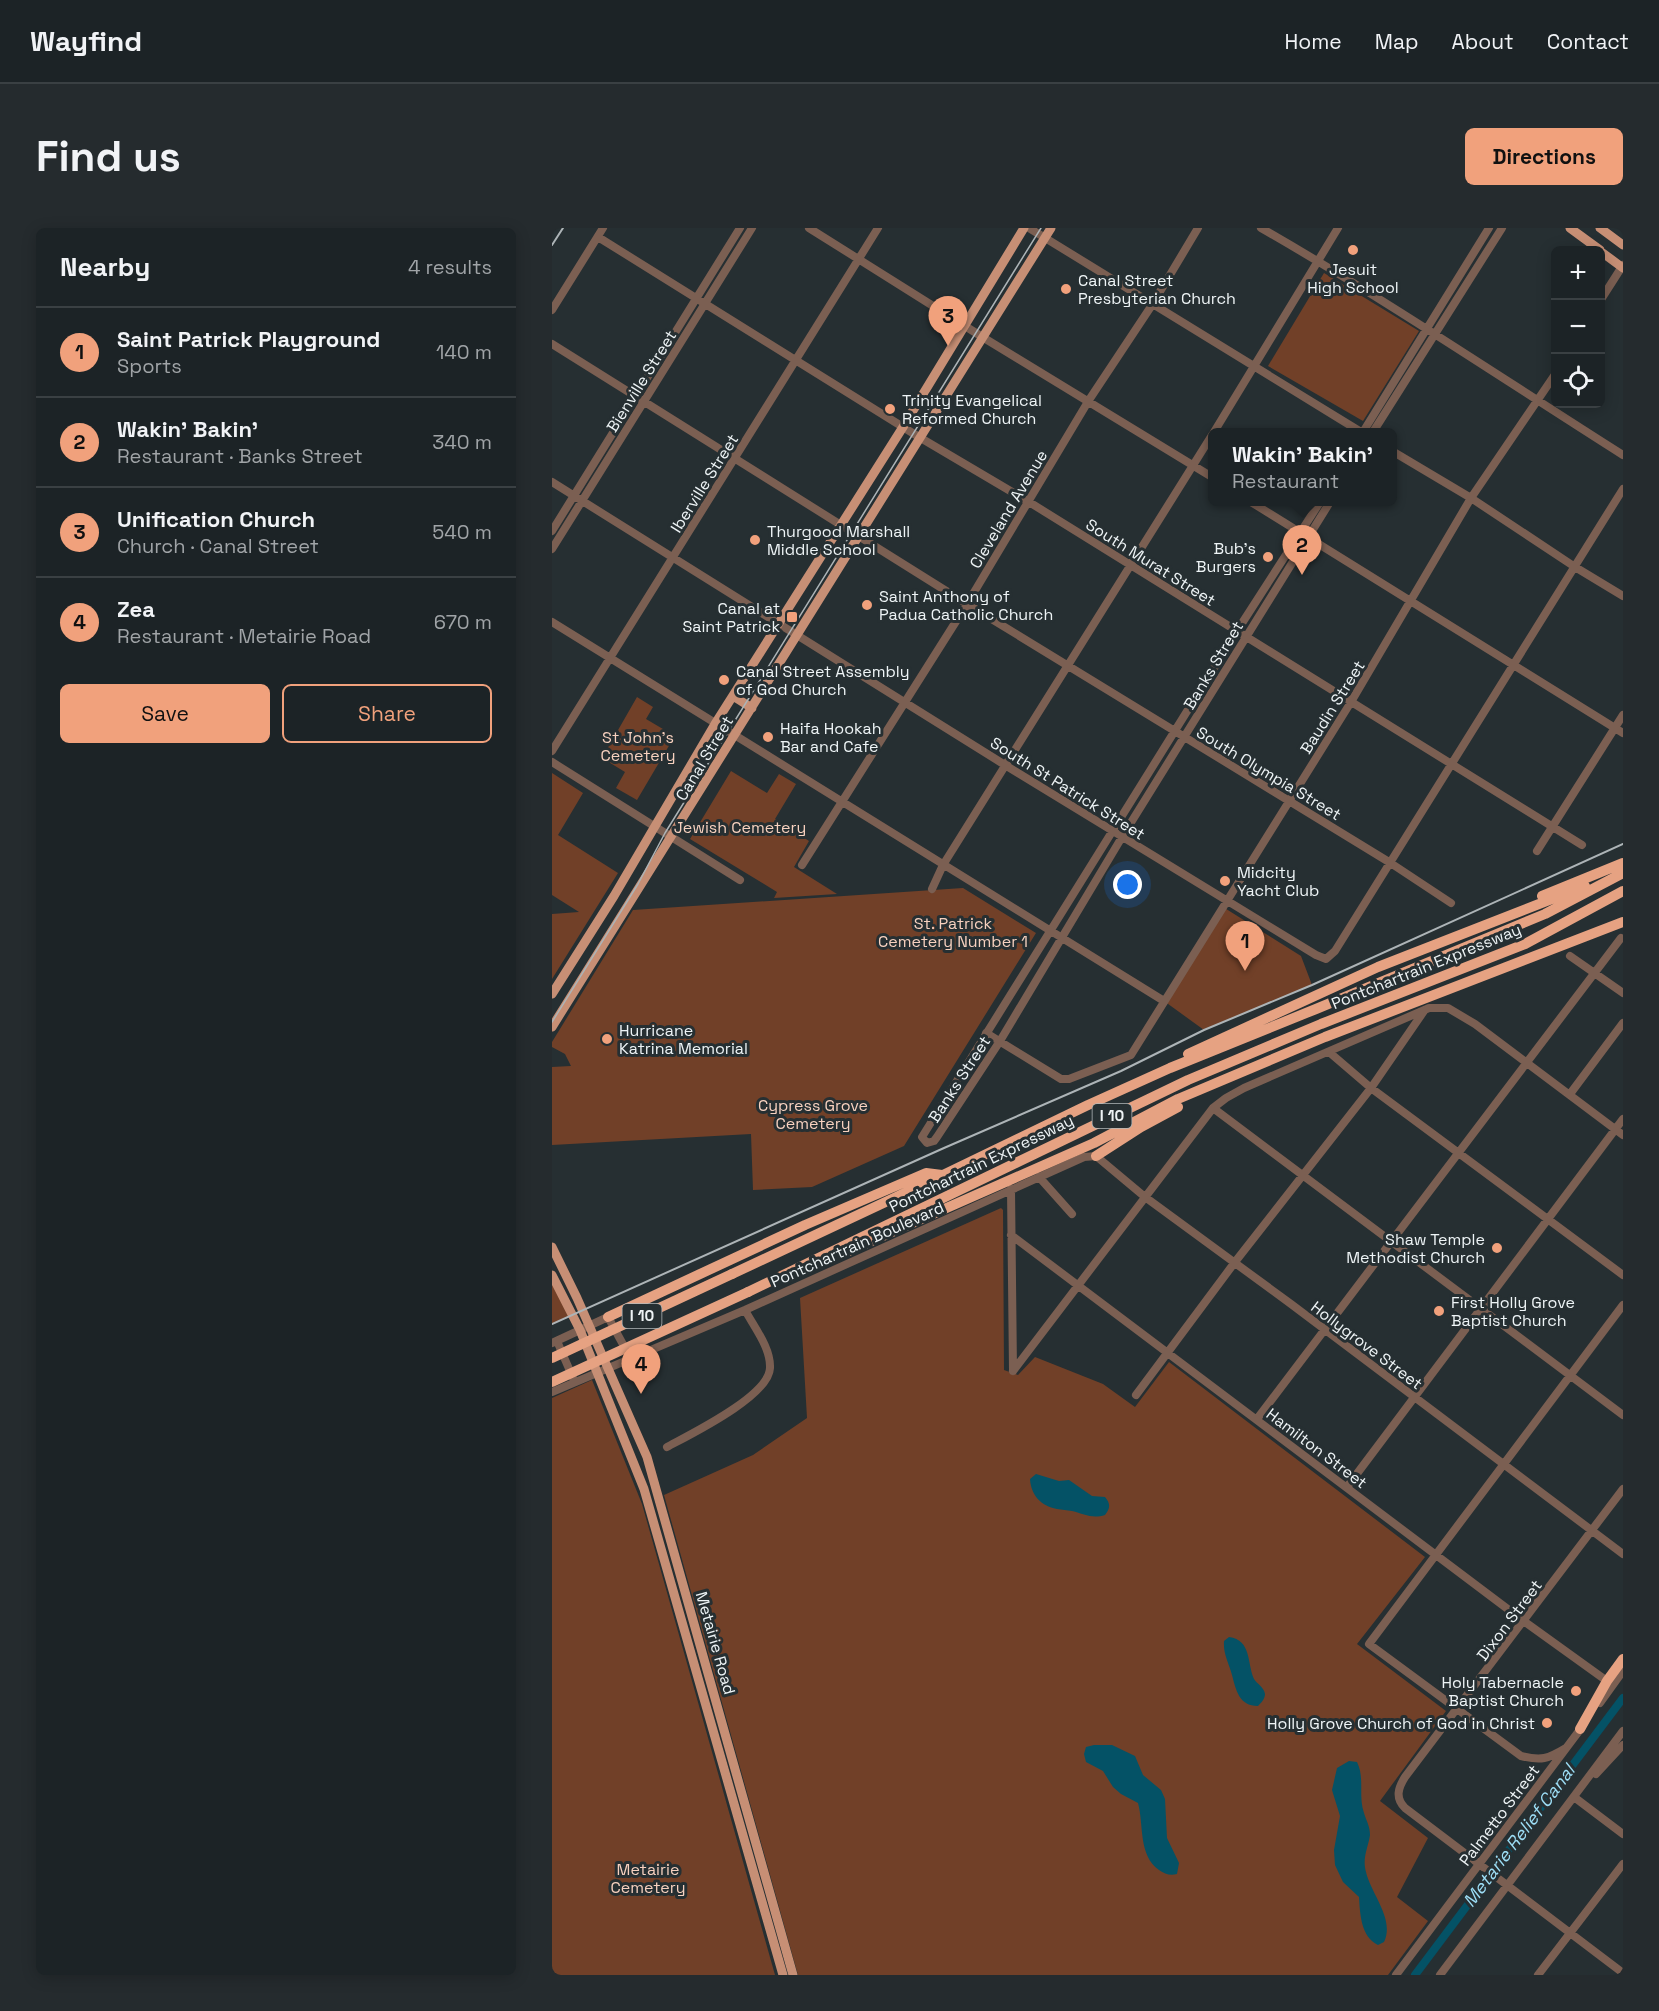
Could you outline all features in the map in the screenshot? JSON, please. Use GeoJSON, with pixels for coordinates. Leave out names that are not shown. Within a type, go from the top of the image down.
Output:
{"type":"FeatureCollection","features":[{"type":"Feature","properties":{"kind":"highway"},"geometry":{"type":"LineString","coordinates":[[1460,934],[1563,886],[1623,863]]}},
{"type":"Feature","properties":{"kind":"highway"},"geometry":{"type":"LineString","coordinates":[[1170,1068],[1174,1060],[1378,967],[1623,871]]}},
{"type":"Feature","properties":{"kind":"highway","name":"Pontchartrain Expressway"},"geometry":{"type":"LineString","coordinates":[[552,1358],[1088,1105],[1170,1068],[1545,914],[1623,871]]}},
{"type":"Feature","properties":{"kind":"highway","name":"Pontchartrain Expressway"},"geometry":{"type":"LineString","coordinates":[[552,1382],[748,1292],[1188,1080],[1291,1036],[1525,944],[1623,891]]}},
{"type":"Feature","properties":{"kind":"highway"},"geometry":{"type":"LineString","coordinates":[[831,1252],[843,1253],[1011,1180],[1094,1143],[1178,1099],[1325,1037],[1621,922]]}},
{"type":"Feature","properties":{"kind":"highway"},"geometry":{"type":"LineString","coordinates":[[1096,1156],[1141,1127],[1252,1068]]}},
{"type":"Feature","properties":{"kind":"highway"},"geometry":{"type":"LineString","coordinates":[[608,1317],[805,1225],[926,1173],[943,1175]]}},
{"type":"Feature","properties":{"kind":"highway"},"geometry":{"type":"LineString","coordinates":[[1580,1729],[1607,1681],[1623,1659]]}},
{"type":"Feature","properties":{"kind":"main road","name":"Canal Street"},"geometry":{"type":"LineString","coordinates":[[552,994],[614,896],[653,826],[715,724],[903,427],[1024,228]]}},
{"type":"Feature","properties":{"kind":"main road","name":"Canal Street"},"geometry":{"type":"LineString","coordinates":[[553,1022],[672,838],[919,437],[984,338],[1051,228]]}},
{"type":"Feature","properties":{"kind":"main road"},"geometry":{"type":"LineString","coordinates":[[1570,228],[1593,246]]}},
{"type":"Feature","properties":{"kind":"main road"},"geometry":{"type":"LineString","coordinates":[[1600,228],[1623,245]]}},
{"type":"Feature","properties":{"kind":"main road"},"geometry":{"type":"LineString","coordinates":[[1605,254],[1623,267]]}},
{"type":"Feature","properties":{"kind":"main road"},"geometry":{"type":"LineString","coordinates":[[873,473],[890,484]]}},
{"type":"Feature","properties":{"kind":"main road"},"geometry":{"type":"LineString","coordinates":[[734,696],[752,708]]}},
{"type":"Feature","properties":{"kind":"main road"},"geometry":{"type":"LineString","coordinates":[[552,1247],[577,1298],[584,1328]]}},
{"type":"Feature","properties":{"kind":"main road"},"geometry":{"type":"LineString","coordinates":[[552,1275],[584,1328]]}},
{"type":"Feature","properties":{"kind":"main road","name":"Metairie Road"},"geometry":{"type":"LineString","coordinates":[[584,1328],[608,1369],[647,1457],[793,1975]]}},
{"type":"Feature","properties":{"kind":"main road","name":"Metairie Road"},"geometry":{"type":"LineString","coordinates":[[584,1328],[598,1372],[648,1500],[783,1975]]}},
{"type":"Feature","properties":{"kind":"street"},"geometry":{"type":"LineString","coordinates":[[552,310],[603,228]]}},
{"type":"Feature","properties":{"kind":"street","name":"Bienville Street"},"geometry":{"type":"LineString","coordinates":[[552,531],[740,228]]}},
{"type":"Feature","properties":{"kind":"street","name":"Bienville Street"},"geometry":{"type":"LineString","coordinates":[[552,549],[752,228]]}},
{"type":"Feature","properties":{"kind":"street"},"geometry":{"type":"LineString","coordinates":[[809,228],[1208,474]]}},
{"type":"Feature","properties":{"kind":"street","name":"Iberville Street"},"geometry":{"type":"LineString","coordinates":[[552,751],[878,228]]}},
{"type":"Feature","properties":{"kind":"street"},"geometry":{"type":"LineString","coordinates":[[1029,228],[1355,428]]}},
{"type":"Feature","properties":{"kind":"street","name":"Cleveland Avenue"},"geometry":{"type":"LineString","coordinates":[[802,865],[967,604],[1089,400],[1152,305],[1198,228]]}},
{"type":"Feature","properties":{"kind":"street"},"geometry":{"type":"LineString","coordinates":[[1262,228],[1318,260],[1623,455]]}},
{"type":"Feature","properties":{"kind":"street"},"geometry":{"type":"LineString","coordinates":[[1217,428],[1338,228]]}},
{"type":"Feature","properties":{"kind":"street"},"geometry":{"type":"LineString","coordinates":[[1375,428],[1489,228]]}},
{"type":"Feature","properties":{"kind":"street"},"geometry":{"type":"LineString","coordinates":[[1365,428],[1502,228]]}},
{"type":"Feature","properties":{"kind":"street","name":"South Murat Street"},"geometry":{"type":"LineString","coordinates":[[598,237],[1582,845]]}},
{"type":"Feature","properties":{"kind":"street"},"geometry":{"type":"LineString","coordinates":[[1601,300],[1623,267]]}},
{"type":"Feature","properties":{"kind":"street","name":"South Olympia Street"},"geometry":{"type":"LineString","coordinates":[[552,344],[967,604],[1389,862],[1451,903]]}},
{"type":"Feature","properties":{"kind":"street","name":"Baudin Street"},"geometry":{"type":"LineString","coordinates":[[1000,1041],[1061,1079],[1070,1079],[1131,1055],[1351,702],[1412,602],[1471,498],[1551,381]]}},
{"type":"Feature","properties":{"kind":"street"},"geometry":{"type":"LineString","coordinates":[[932,889],[943,865],[1208,442]]}},
{"type":"Feature","properties":{"kind":"street"},"geometry":{"type":"LineString","coordinates":[[1397,454],[1471,498],[1623,596]]}},
{"type":"Feature","properties":{"kind":"street","name":"South St Patrick Street"},"geometry":{"type":"LineString","coordinates":[[552,482],[1005,765],[1316,955],[1326,959],[1335,951],[1389,862]]}},
{"type":"Feature","properties":{"kind":"street"},"geometry":{"type":"LineString","coordinates":[[1389,862],[1452,765],[1623,489]]}},
{"type":"Feature","properties":{"kind":"street"},"geometry":{"type":"LineString","coordinates":[[1259,506],[1623,733]]}},
{"type":"Feature","properties":{"kind":"street","name":"Banks Street"},"geometry":{"type":"LineString","coordinates":[[1317,506],[1236,631],[922,1137],[927,1143],[934,1142],[938,1137],[1000,1041],[1122,837],[1327,506]]}},
{"type":"Feature","properties":{"kind":"street"},"geometry":{"type":"LineString","coordinates":[[552,622],[1049,932],[1164,1001]]}},
{"type":"Feature","properties":{"kind":"street"},"geometry":{"type":"LineString","coordinates":[[1537,851],[1623,715]]}},
{"type":"Feature","properties":{"kind":"street"},"geometry":{"type":"LineString","coordinates":[[552,762],[740,880]]}},
{"type":"Feature","properties":{"kind":"street"},"geometry":{"type":"LineString","coordinates":[[1257,1419],[1621,938]]}},
{"type":"Feature","properties":{"kind":"street"},"geometry":{"type":"LineString","coordinates":[[1570,956],[1623,993]]}},
{"type":"Feature","properties":{"kind":"street"},"geometry":{"type":"LineString","coordinates":[[1011,1189],[1013,1371],[1213,1108],[1244,1088],[1425,1010],[1439,1007],[1453,1010],[1623,1135]]}},
{"type":"Feature","properties":{"kind":"street"},"geometry":{"type":"LineString","coordinates":[[1136,1395],[1303,1173],[1371,1088],[1425,1010]]}},
{"type":"Feature","properties":{"kind":"street"},"geometry":{"type":"LineString","coordinates":[[1570,1094],[1623,1023]]}},
{"type":"Feature","properties":{"kind":"street"},"geometry":{"type":"LineString","coordinates":[[986,1033],[1000,1041]]}},
{"type":"Feature","properties":{"kind":"street"},"geometry":{"type":"LineString","coordinates":[[1329,1052],[1371,1088],[1623,1275]]}},
{"type":"Feature","properties":{"kind":"street"},"geometry":{"type":"LineString","coordinates":[[959,1078],[971,1086]]}},
{"type":"Feature","properties":{"kind":"street"},"geometry":{"type":"LineString","coordinates":[[1213,1108],[1303,1173],[1623,1415]]}},
{"type":"Feature","properties":{"kind":"street"},"geometry":{"type":"LineString","coordinates":[[1347,1487],[1413,1396],[1623,1119]]}},
{"type":"Feature","properties":{"kind":"street","name":"Pontchartrain Boulevard"},"geometry":{"type":"LineString","coordinates":[[552,1392],[745,1310],[1084,1157],[1096,1156]]}},
{"type":"Feature","properties":{"kind":"street","name":"Hollygrove Street"},"geometry":{"type":"LineString","coordinates":[[1096,1156],[1145,1197],[1623,1554]]}},
{"type":"Feature","properties":{"kind":"street"},"geometry":{"type":"LineString","coordinates":[[1039,1177],[1072,1214]]}},
{"type":"Feature","properties":{"kind":"street","name":"Hamilton Street"},"geometry":{"type":"LineString","coordinates":[[1011,1235],[1525,1622],[1607,1681]]}},
{"type":"Feature","properties":{"kind":"street"},"geometry":{"type":"LineString","coordinates":[[1566,1748],[1548,1758],[1521,1756],[1369,1644],[1623,1305]]}},
{"type":"Feature","properties":{"kind":"street"},"geometry":{"type":"LineString","coordinates":[[667,1448],[739,1406],[767,1381],[770,1370],[767,1351],[745,1310]]}},
{"type":"Feature","properties":{"kind":"street"},"geometry":{"type":"LineString","coordinates":[[574,1382],[554,1342],[608,1317],[631,1359]]}},
{"type":"Feature","properties":{"kind":"street"},"geometry":{"type":"LineString","coordinates":[[633,1462],[647,1457]]}},
{"type":"Feature","properties":{"kind":"street","name":"Dixon Street"},"geometry":{"type":"LineString","coordinates":[[1482,1865],[1405,1808],[1398,1797],[1400,1785],[1623,1489]]}},
{"type":"Feature","properties":{"kind":"street","name":"Palmetto Street"},"geometry":{"type":"LineString","coordinates":[[1395,1975],[1482,1865],[1623,1672]]}},
{"type":"Feature","properties":{"kind":"street"},"geometry":{"type":"LineString","coordinates":[[1440,1975],[1506,1882],[1623,1731]]}},
{"type":"Feature","properties":{"kind":"street"},"geometry":{"type":"LineString","coordinates":[[1574,1797],[1623,1745]]}},
{"type":"Feature","properties":{"kind":"street"},"geometry":{"type":"LineString","coordinates":[[1574,1797],[1623,1834]]}},
{"type":"Feature","properties":{"kind":"street"},"geometry":{"type":"LineString","coordinates":[[1538,1975],[1623,1864]]}},
{"type":"Feature","properties":{"kind":"street"},"geometry":{"type":"LineString","coordinates":[[1482,1865],[1623,1973]]}},
{"type":"Feature","properties":{"kind":"green space"},"geometry":{"type":"Polygon","coordinates":[[[1324,273],[1419,331],[1363,421],[1268,366],[1324,273]]]}},
{"type":"Feature","properties":{"kind":"green space","name":"St John's Cemetery"},"geometry":{"type":"Polygon","coordinates":[[[637,697],[653,707],[646,719],[668,732],[664,741],[670,744],[637,800],[616,788],[625,772],[602,758],[637,697]]]}},
{"type":"Feature","properties":{"kind":"green space","name":"Jewish Cemetery"},"geometry":{"type":"Polygon","coordinates":[[[731,771],[767,793],[779,774],[796,784],[775,819],[809,841],[794,867],[837,894],[774,898],[777,892],[690,839],[731,771]]]}},
{"type":"Feature","properties":{"kind":"green space"},"geometry":{"type":"Polygon","coordinates":[[[552,773],[583,793],[558,835],[618,873],[552,979],[552,914],[579,912],[552,895],[552,773]]]}},
{"type":"Feature","properties":{"kind":"green space"},"geometry":{"type":"Polygon","coordinates":[[[963,888],[1036,933],[904,1146],[812,1187],[753,1190],[751,1134],[552,1145],[552,1067],[571,1066],[565,1054],[552,1047],[552,1042],[633,910],[963,888]]]}},
{"type":"Feature","properties":{"kind":"green space"},"geometry":{"type":"Polygon","coordinates":[[[1223,907],[1301,956],[1312,985],[1204,1030],[1164,1001],[1223,907]]]}},
{"type":"Feature","properties":{"kind":"green space"},"geometry":{"type":"Polygon","coordinates":[[[1001,1208],[1003,1210],[1004,1370],[1018,1375],[1035,1357],[1103,1384],[1135,1407],[1169,1362],[1425,1557],[1357,1644],[1446,1711],[1380,1801],[1428,1838],[1397,1897],[1428,1921],[1388,1975],[798,1975],[664,1495],[753,1455],[807,1418],[800,1298],[1001,1208]]]}},
{"type":"Feature","properties":{"kind":"green space"},"geometry":{"type":"Polygon","coordinates":[[[552,1274],[571,1316],[552,1324],[552,1274]]]}},
{"type":"Feature","properties":{"kind":"green space","name":"Metairie Cemetery"},"geometry":{"type":"Polygon","coordinates":[[[592,1380],[642,1504],[775,1975],[552,1975],[552,1398],[592,1380]]]}},
{"type":"Feature","properties":{"kind":"water"},"geometry":{"type":"Polygon","coordinates":[[[1036,1474],[1059,1481],[1069,1480],[1092,1496],[1105,1497],[1109,1504],[1108,1510],[1105,1515],[1092,1516],[1046,1505],[1032,1490],[1030,1479],[1036,1474]]]}},
{"type":"Feature","properties":{"kind":"water"},"geometry":{"type":"Polygon","coordinates":[[[1229,1637],[1242,1643],[1248,1654],[1254,1679],[1265,1694],[1258,1706],[1246,1703],[1239,1696],[1224,1650],[1224,1641],[1229,1637]]]}},
{"type":"Feature","properties":{"kind":"water"},"geometry":{"type":"Polygon","coordinates":[[[1112,1745],[1135,1756],[1143,1775],[1161,1790],[1165,1799],[1167,1838],[1179,1863],[1177,1874],[1165,1874],[1152,1864],[1145,1848],[1138,1803],[1113,1787],[1103,1771],[1086,1762],[1084,1754],[1086,1747],[1112,1745]]]}},
{"type":"Feature","properties":{"kind":"water"},"geometry":{"type":"Polygon","coordinates":[[[1349,1761],[1357,1762],[1359,1768],[1362,1807],[1370,1832],[1365,1867],[1387,1924],[1384,1942],[1378,1945],[1368,1937],[1365,1931],[1359,1897],[1343,1882],[1335,1865],[1334,1850],[1340,1816],[1332,1790],[1337,1768],[1349,1761]]]}},
{"type":"Feature","properties":{"kind":"waterway","name":"Metarie Relief Canal"},"geometry":{"type":"LineString","coordinates":[[1415,1975],[1623,1698]]}},
{"type":"Feature","properties":{"kind":"tram line"},"geometry":{"type":"LineString","coordinates":[[552,1022],[638,884],[665,833],[1041,228]]}},
{"type":"Feature","properties":{"kind":"railway"},"geometry":{"type":"LineString","coordinates":[[552,245],[563,228]]}},
{"type":"Feature","properties":{"kind":"railway"},"geometry":{"type":"LineString","coordinates":[[552,1324],[1121,1071],[1204,1030],[1312,985],[1623,844]]}},
{"type":"Feature","properties":{"kind":"place","name":"Jesuit High School"},"geometry":{"type":"Point","coordinates":[1353,250]}},
{"type":"Feature","properties":{"kind":"place","name":"Canal Street Presbyterian Church"},"geometry":{"type":"Point","coordinates":[1066,289]}},
{"type":"Feature","properties":{"kind":"place","name":"Unification Church"},"geometry":{"type":"Point","coordinates":[948,346]}},
{"type":"Feature","properties":{"kind":"place","name":"Trinity Evangelical Reformed Church"},"geometry":{"type":"Point","coordinates":[890,409]}},
{"type":"Feature","properties":{"kind":"place","name":"Thurgood Marshall Middle School"},"geometry":{"type":"Point","coordinates":[755,540]}},
{"type":"Feature","properties":{"kind":"place","name":"Bub's Burgers"},"geometry":{"type":"Point","coordinates":[1268,557]}},
{"type":"Feature","properties":{"kind":"place","name":"Wakin' Bakin'"},"geometry":{"type":"Point","coordinates":[1302,575]}},
{"type":"Feature","properties":{"kind":"place","name":"Saint Anthony of Padua Catholic Church"},"geometry":{"type":"Point","coordinates":[867,605]}},
{"type":"Feature","properties":{"kind":"place","name":"Canal at Saint Patrick"},"geometry":{"type":"Point","coordinates":[792,617]}},
{"type":"Feature","properties":{"kind":"place","name":"Canal Street Assembly of God Church"},"geometry":{"type":"Point","coordinates":[724,680]}},
{"type":"Feature","properties":{"kind":"place","name":"Haifa Hookah Bar and Cafe"},"geometry":{"type":"Point","coordinates":[768,737]}},
{"type":"Feature","properties":{"kind":"place","name":"Midcity Yacht Club"},"geometry":{"type":"Point","coordinates":[1225,881]}},
{"type":"Feature","properties":{"kind":"place","name":"Saint Patrick Playground"},"geometry":{"type":"Point","coordinates":[1245,971]}},
{"type":"Feature","properties":{"kind":"place","name":"Hurricane Katrina Memorial"},"geometry":{"type":"Point","coordinates":[607,1039]}},
{"type":"Feature","properties":{"kind":"place","name":"Shaw Temple Methodist Church"},"geometry":{"type":"Point","coordinates":[1497,1248]}},
{"type":"Feature","properties":{"kind":"place","name":"First Holly Grove Baptist Church"},"geometry":{"type":"Point","coordinates":[1439,1311]}},
{"type":"Feature","properties":{"kind":"place","name":"Zea"},"geometry":{"type":"Point","coordinates":[641,1394]}},
{"type":"Feature","properties":{"kind":"place","name":"Holy Tabernacle Baptist Church"},"geometry":{"type":"Point","coordinates":[1576,1691]}},
{"type":"Feature","properties":{"kind":"place","name":"Holly Grove Church of God in Christ"},"geometry":{"type":"Point","coordinates":[1547,1723]}},
{"type":"Feature","properties":{"kind":"park label","name":"St. Patrick Cemetery Number 1"},"geometry":{"type":"Point","coordinates":[953,932]}},
{"type":"Feature","properties":{"kind":"park label","name":"Cypress Grove Cemetery"},"geometry":{"type":"Point","coordinates":[813,1114]}}]}
